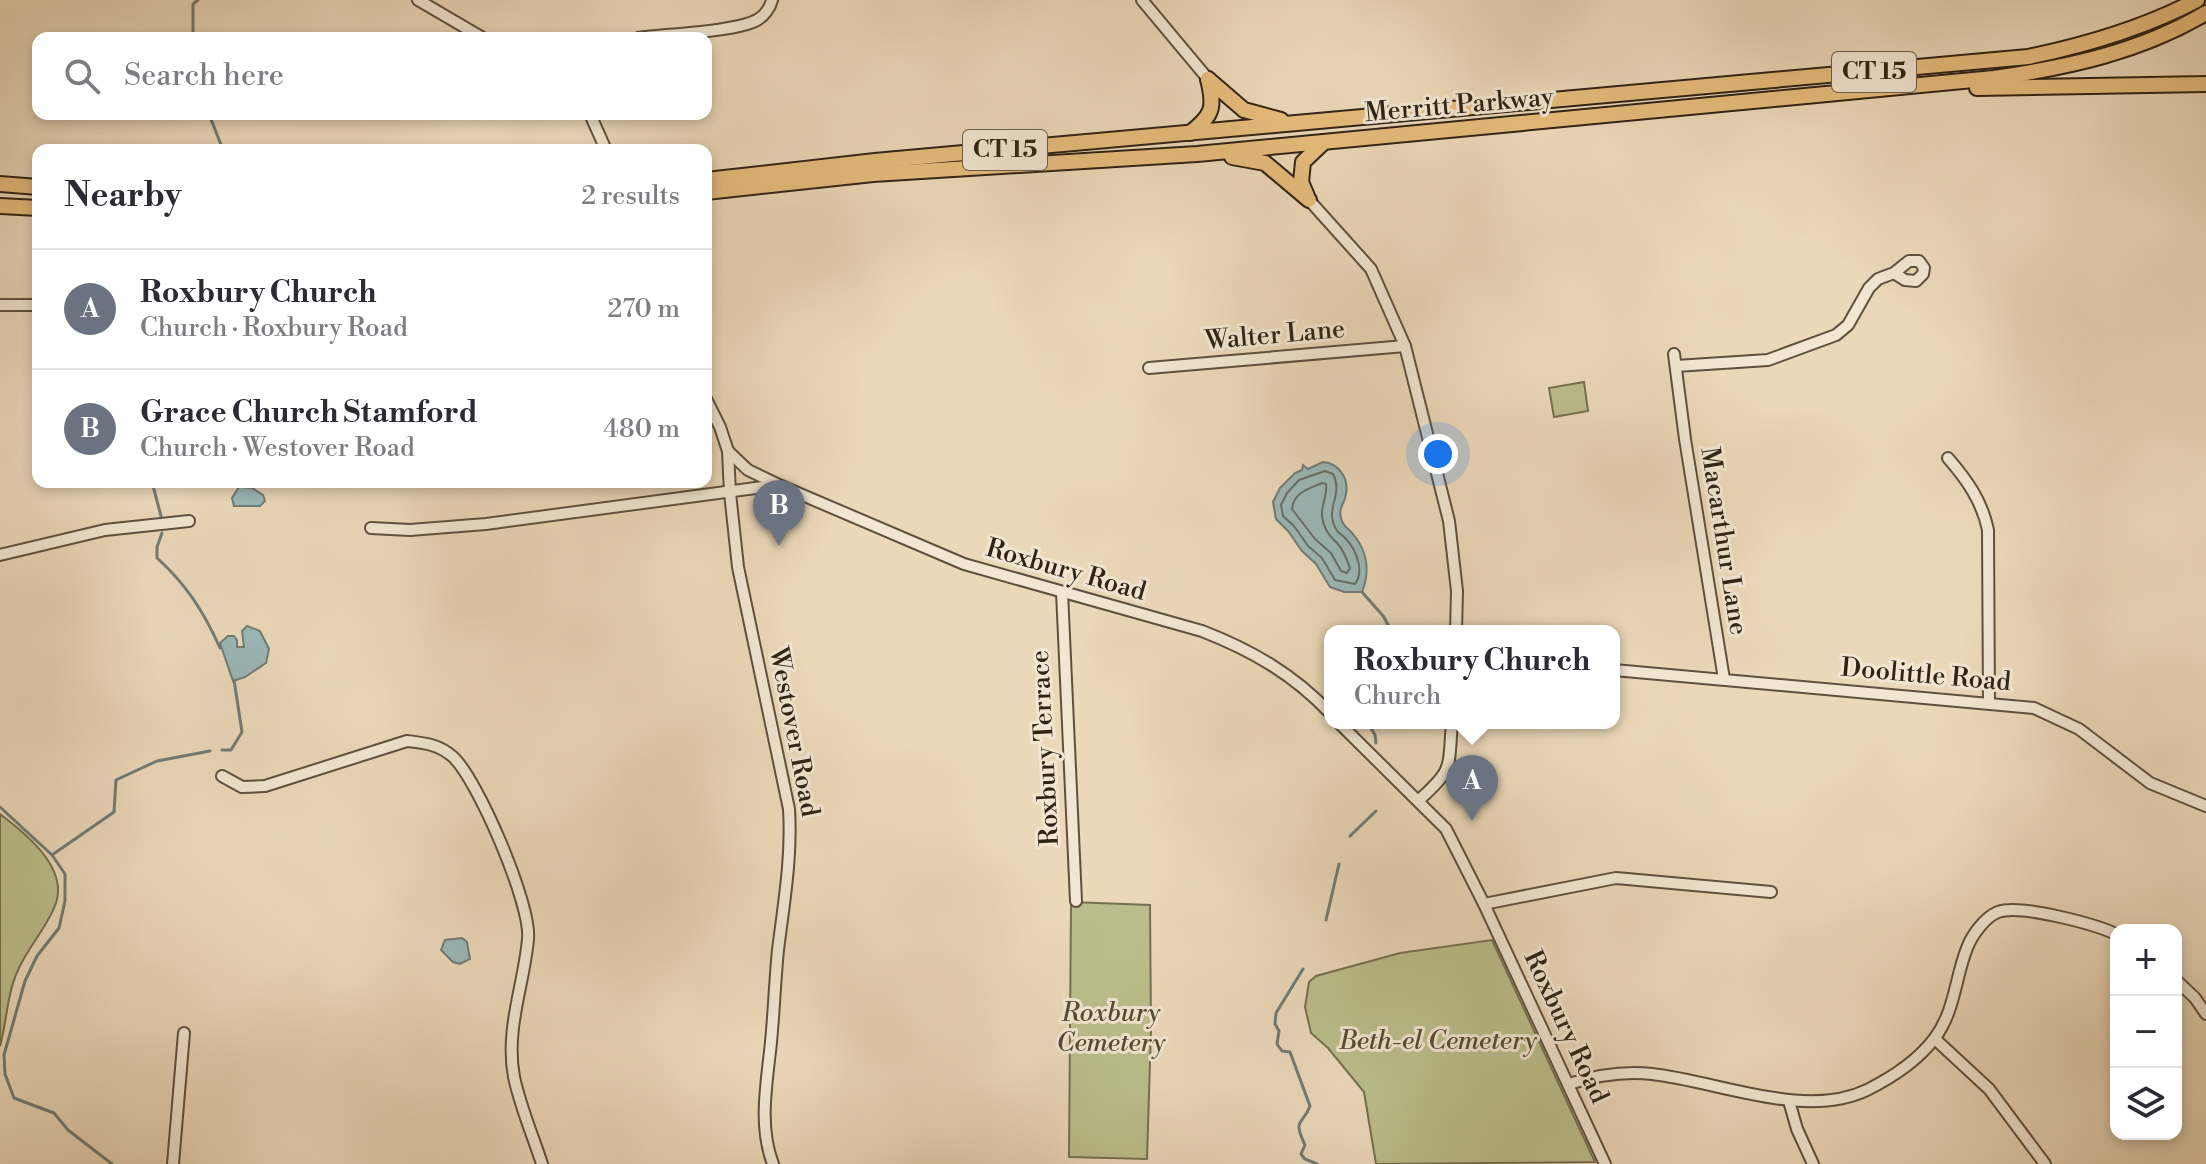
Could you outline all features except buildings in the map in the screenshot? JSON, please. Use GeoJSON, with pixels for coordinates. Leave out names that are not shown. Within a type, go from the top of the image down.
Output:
{"type":"FeatureCollection","features":[{"type":"Feature","properties":{"kind":"highway","name":"Merritt Parkway"},"geometry":{"type":"LineString","coordinates":[[712,179],[875,161],[2028,57],[2073,47],[2160,19],[2197,0]]}},
{"type":"Feature","properties":{"kind":"highway","name":"Merritt Parkway"},"geometry":{"type":"LineString","coordinates":[[712,191],[873,174],[1197,154],[1994,78],[2090,61],[2126,50],[2182,27],[2206,13]]}},
{"type":"Feature","properties":{"kind":"highway"},"geometry":{"type":"LineString","coordinates":[[1208,79],[1244,110],[1274,119],[1305,123]]}},
{"type":"Feature","properties":{"kind":"highway"},"geometry":{"type":"LineString","coordinates":[[1189,133],[1206,120],[1212,110],[1208,79]]}},
{"type":"Feature","properties":{"kind":"highway"},"geometry":{"type":"LineString","coordinates":[[1896,89],[2206,84]]}},
{"type":"Feature","properties":{"kind":"highway"},"geometry":{"type":"LineString","coordinates":[[1309,200],[1300,171],[1308,155],[1324,142]]}},
{"type":"Feature","properties":{"kind":"highway"},"geometry":{"type":"LineString","coordinates":[[1197,154],[1265,163],[1309,200]]}},
{"type":"Feature","properties":{"kind":"highway"},"geometry":{"type":"LineString","coordinates":[[0,184],[32,187]]}},
{"type":"Feature","properties":{"kind":"highway"},"geometry":{"type":"LineString","coordinates":[[0,206],[32,208]]}},
{"type":"Feature","properties":{"kind":"street"},"geometry":{"type":"LineString","coordinates":[[418,0],[473,32]]}},
{"type":"Feature","properties":{"kind":"street"},"geometry":{"type":"LineString","coordinates":[[688,32],[739,26],[759,19],[772,0]]}},
{"type":"Feature","properties":{"kind":"street"},"geometry":{"type":"LineString","coordinates":[[1142,0],[1208,79]]}},
{"type":"Feature","properties":{"kind":"street"},"geometry":{"type":"LineString","coordinates":[[593,120],[603,144]]}},
{"type":"Feature","properties":{"kind":"street"},"geometry":{"type":"LineString","coordinates":[[1309,200],[1371,269],[1405,346],[1449,521],[1457,591],[1456,625]]}},
{"type":"Feature","properties":{"kind":"street","name":"Macarthur Lane"},"geometry":{"type":"LineString","coordinates":[[1724,679],[1680,411],[1675,360],[1768,360],[1836,335],[1848,325],[1869,288],[1878,279],[1894,273]]}},
{"type":"Feature","properties":{"kind":"street"},"geometry":{"type":"LineString","coordinates":[[0,305],[32,305]]}},
{"type":"Feature","properties":{"kind":"street","name":"Walter Lane"},"geometry":{"type":"LineString","coordinates":[[1149,368],[1405,346]]}},
{"type":"Feature","properties":{"kind":"street"},"geometry":{"type":"LineString","coordinates":[[712,411],[728,451]]}},
{"type":"Feature","properties":{"kind":"street","name":"Roxbury Road"},"geometry":{"type":"LineString","coordinates":[[728,451],[748,470],[779,485],[964,564],[1202,631],[1240,646],[1292,678],[1324,707]]}},
{"type":"Feature","properties":{"kind":"street","name":"Westover Road"},"geometry":{"type":"LineString","coordinates":[[728,451],[738,567],[786,795],[791,836],[764,1113],[773,1164]]}},
{"type":"Feature","properties":{"kind":"street"},"geometry":{"type":"LineString","coordinates":[[1948,458],[1968,481],[1984,512],[1988,530],[1989,703]]}},
{"type":"Feature","properties":{"kind":"street"},"geometry":{"type":"LineString","coordinates":[[371,528],[410,530],[486,524],[779,485]]}},
{"type":"Feature","properties":{"kind":"street"},"geometry":{"type":"LineString","coordinates":[[0,555],[105,530],[189,521]]}},
{"type":"Feature","properties":{"kind":"street","name":"Roxbury Terrace"},"geometry":{"type":"LineString","coordinates":[[1062,592],[1076,901]]}},
{"type":"Feature","properties":{"kind":"street","name":"Doolittle Road"},"geometry":{"type":"LineString","coordinates":[[1620,670],[2034,708],[2079,729],[2150,783],[2206,806]]}},
{"type":"Feature","properties":{"kind":"street","name":"Roxbury Road"},"geometry":{"type":"LineString","coordinates":[[1345,729],[1446,829],[1605,1164]]}},
{"type":"Feature","properties":{"kind":"street"},"geometry":{"type":"LineString","coordinates":[[1419,800],[1441,781],[1448,770],[1451,729]]}},
{"type":"Feature","properties":{"kind":"street"},"geometry":{"type":"LineString","coordinates":[[222,776],[242,787],[265,786],[407,741],[432,743],[454,757],[487,812],[524,905],[529,937],[513,1013],[514,1076],[542,1164]]}},
{"type":"Feature","properties":{"kind":"street"},"geometry":{"type":"LineString","coordinates":[[1484,904],[1616,878],[1771,892]]}},
{"type":"Feature","properties":{"kind":"street"},"geometry":{"type":"LineString","coordinates":[[1569,1084],[1596,1075],[1653,1074],[1789,1101],[1827,1100],[1864,1092],[1889,1077],[1935,1039],[1951,1008],[1968,946],[1981,925],[1998,912],[2035,911],[2110,932]]}},
{"type":"Feature","properties":{"kind":"street"},"geometry":{"type":"LineString","coordinates":[[2182,986],[2206,1014]]}},
{"type":"Feature","properties":{"kind":"street"},"geometry":{"type":"LineString","coordinates":[[173,1164],[184,1033]]}},
{"type":"Feature","properties":{"kind":"street"},"geometry":{"type":"LineString","coordinates":[[1935,1039],[1989,1089],[2045,1164]]}},
{"type":"Feature","properties":{"kind":"street"},"geometry":{"type":"LineString","coordinates":[[1789,1101],[1797,1129],[1813,1164]]}},
{"type":"Feature","properties":{"kind":"green space"},"geometry":{"type":"Polygon","coordinates":[[[1584,382],[1588,411],[1554,417],[1549,388],[1584,382]]]}},
{"type":"Feature","properties":{"kind":"green space"},"geometry":{"type":"Polygon","coordinates":[[[0,814],[42,852],[56,877],[58,890],[53,911],[15,977],[0,1046],[0,814]]]}},
{"type":"Feature","properties":{"kind":"green space","name":"Roxbury Cemetery"},"geometry":{"type":"Polygon","coordinates":[[[1071,902],[1150,905],[1151,1030],[1147,1159],[1069,1157],[1071,902]]]}},
{"type":"Feature","properties":{"kind":"green space","name":"Beth-el Cemetery"},"geometry":{"type":"Polygon","coordinates":[[[1492,940],[1595,1162],[1376,1164],[1364,1092],[1328,1048],[1311,1033],[1305,1007],[1309,982],[1316,976],[1400,953],[1492,940]]]}},
{"type":"Feature","properties":{"kind":"water"},"geometry":{"type":"Polygon","coordinates":[[[1323,462],[1334,465],[1346,483],[1340,514],[1364,554],[1367,569],[1362,592],[1344,592],[1330,587],[1316,564],[1276,519],[1273,502],[1280,488],[1302,470],[1303,465],[1308,469],[1323,462]]]}},
{"type":"Feature","properties":{"kind":"water"},"geometry":{"type":"Polygon","coordinates":[[[238,488],[252,488],[263,495],[265,501],[260,506],[234,506],[232,498],[238,488]]]}},
{"type":"Feature","properties":{"kind":"water"},"geometry":{"type":"Polygon","coordinates":[[[247,626],[260,631],[269,649],[266,663],[233,681],[220,643],[228,636],[234,636],[237,647],[244,647],[242,631],[247,626]]]}},
{"type":"Feature","properties":{"kind":"water"},"geometry":{"type":"Polygon","coordinates":[[[462,938],[467,942],[470,959],[460,964],[453,962],[441,950],[445,940],[462,938]]]}},
{"type":"Feature","properties":{"kind":"waterway"},"geometry":{"type":"LineString","coordinates":[[193,32],[193,4],[198,0]]}},
{"type":"Feature","properties":{"kind":"waterway"},"geometry":{"type":"LineString","coordinates":[[211,120],[221,144]]}},
{"type":"Feature","properties":{"kind":"waterway"},"geometry":{"type":"LineString","coordinates":[[154,488],[161,516]]}},
{"type":"Feature","properties":{"kind":"waterway"},"geometry":{"type":"LineString","coordinates":[[162,533],[157,558],[193,599],[220,648]]}},
{"type":"Feature","properties":{"kind":"waterway"},"geometry":{"type":"LineString","coordinates":[[1362,592],[1388,625]]}},
{"type":"Feature","properties":{"kind":"waterway"},"geometry":{"type":"LineString","coordinates":[[222,750],[231,750],[242,732],[234,680]]}},
{"type":"Feature","properties":{"kind":"waterway"},"geometry":{"type":"LineString","coordinates":[[1372,729],[1376,743]]}},
{"type":"Feature","properties":{"kind":"waterway"},"geometry":{"type":"LineString","coordinates":[[52,855],[114,812],[116,780],[157,761],[210,751]]}},
{"type":"Feature","properties":{"kind":"waterway"},"geometry":{"type":"LineString","coordinates":[[0,807],[52,855],[65,874],[65,901],[59,928],[37,956],[25,981],[4,1055],[5,1074],[14,1098],[54,1113],[68,1130],[112,1164]]}},
{"type":"Feature","properties":{"kind":"waterway"},"geometry":{"type":"LineString","coordinates":[[1350,836],[1376,811]]}},
{"type":"Feature","properties":{"kind":"waterway"},"geometry":{"type":"LineString","coordinates":[[1326,920],[1339,864]]}},
{"type":"Feature","properties":{"kind":"waterway"},"geometry":{"type":"LineString","coordinates":[[1303,969],[1276,1013],[1275,1024],[1279,1031],[1277,1044],[1282,1051],[1290,1052],[1310,1106],[1299,1126],[1305,1145],[1301,1154],[1317,1164]]}},
{"type":"Feature","properties":{"kind":"place","name":"Grace Church Stamford"},"geometry":{"type":"Point","coordinates":[779,546]}},
{"type":"Feature","properties":{"kind":"place","name":"Roxbury Church"},"geometry":{"type":"Point","coordinates":[1472,821]}}]}
